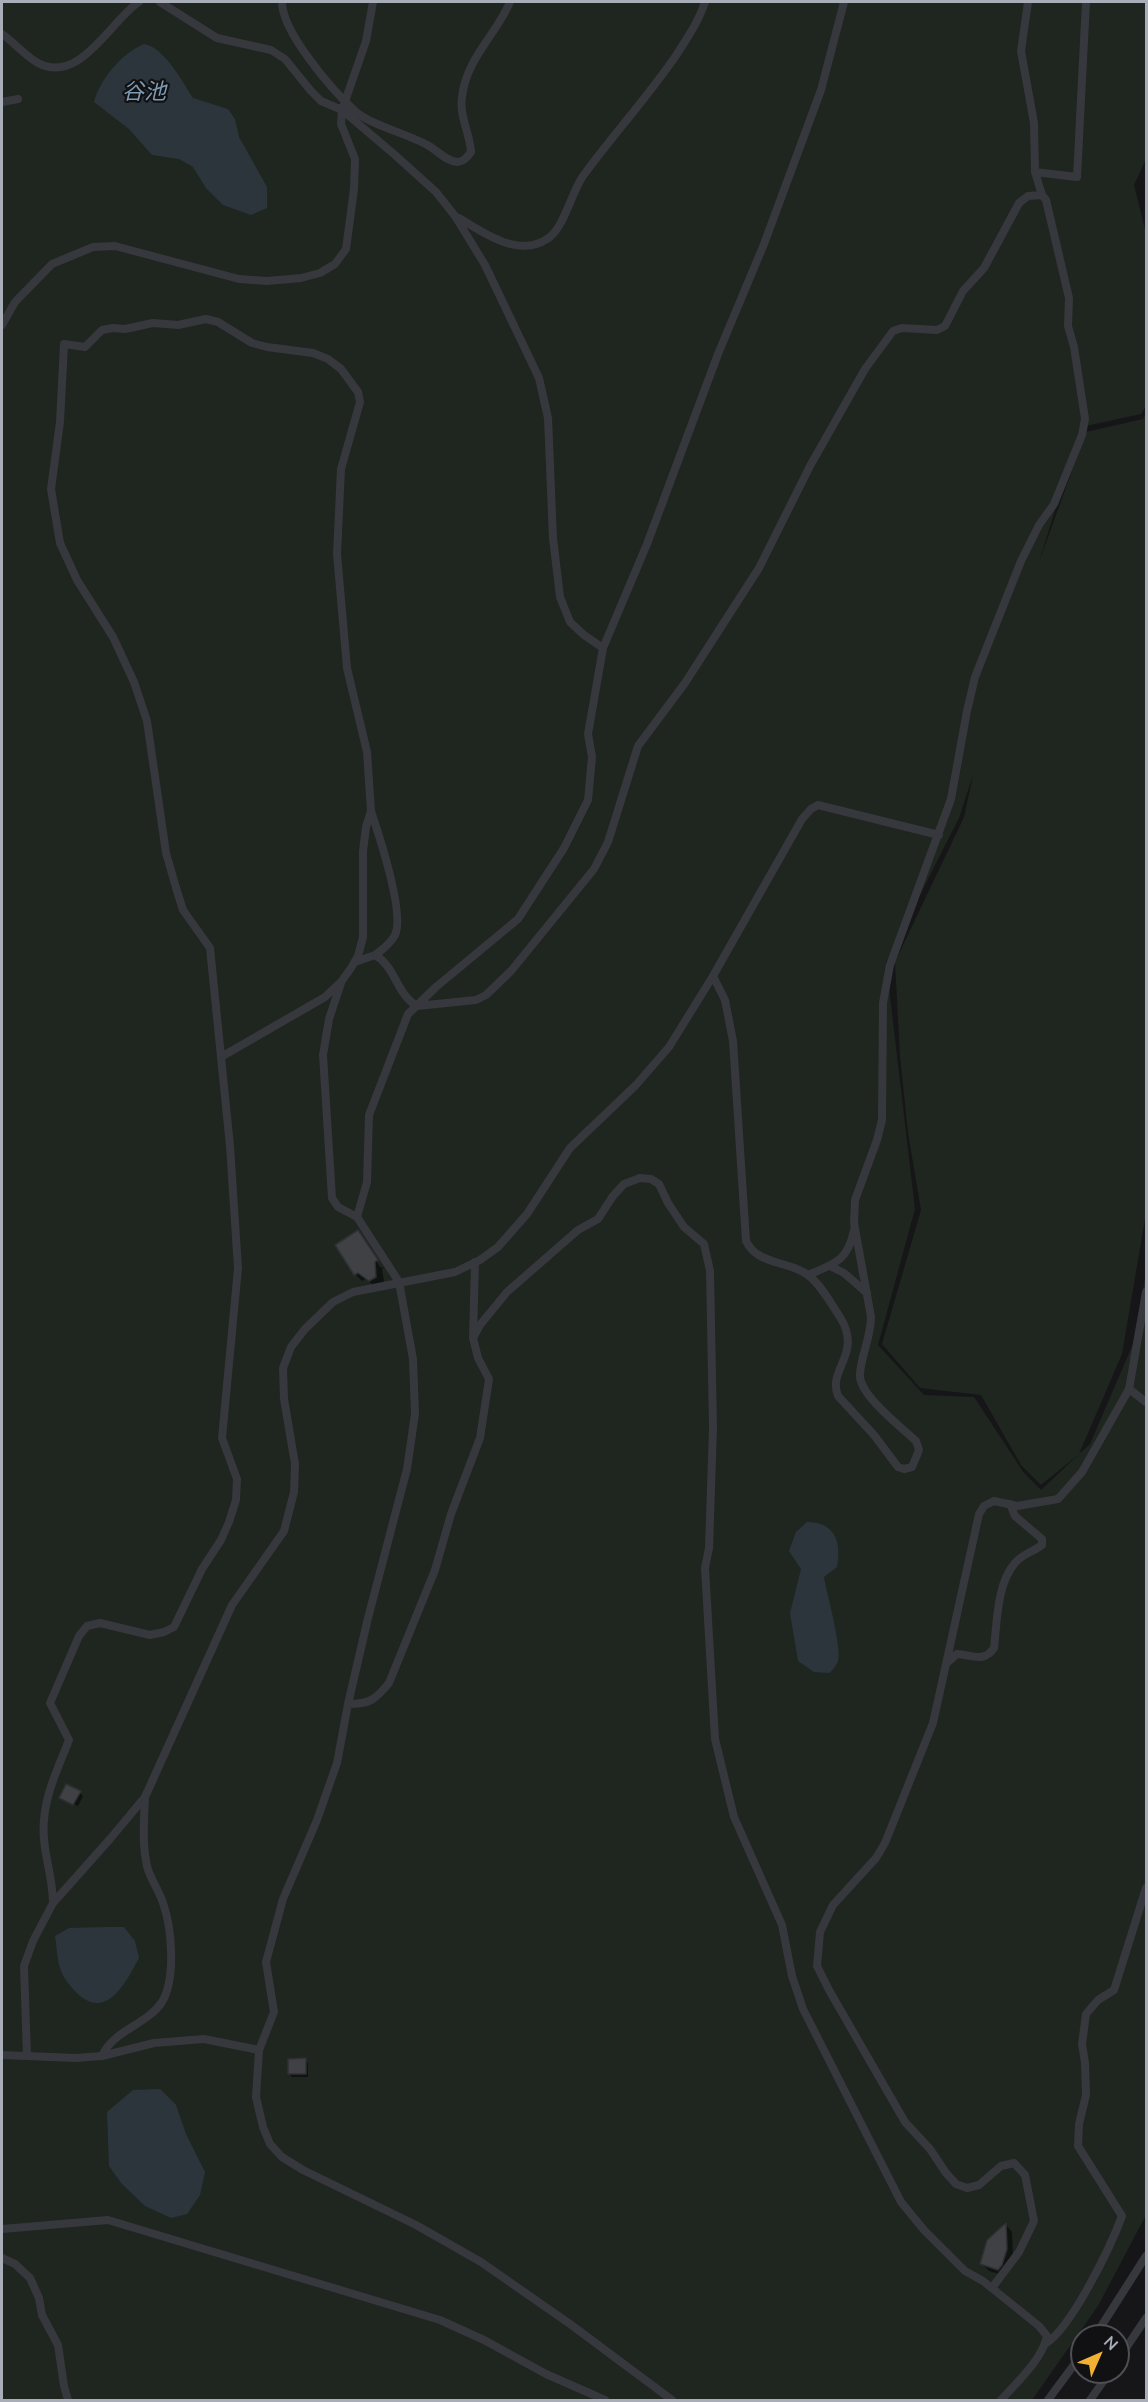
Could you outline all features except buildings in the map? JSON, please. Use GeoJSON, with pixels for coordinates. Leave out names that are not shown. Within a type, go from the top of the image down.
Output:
{"type":"FeatureCollection","features":[{"type":"Feature","properties":{"kind":"lane"},"geometry":{"type":"LineString","coordinates":[[2,33],[37,62],[61,68],[83,58],[128,8],[139,2]]}},
{"type":"Feature","properties":{"kind":"lane"},"geometry":{"type":"LineString","coordinates":[[160,2],[217,38],[271,50],[285,59],[310,91],[321,101],[342,110],[435,192],[455,216],[485,265],[539,378],[548,418],[554,538],[560,597],[570,622],[603,648]]}},
{"type":"Feature","properties":{"kind":"lane"},"geometry":{"type":"LineString","coordinates":[[282,2],[289,28],[310,60],[356,112],[427,145],[449,160],[459,162],[467,158],[471,152],[461,110],[462,96],[475,56],[510,2]]}},
{"type":"Feature","properties":{"kind":"lane"},"geometry":{"type":"LineString","coordinates":[[2,325],[15,302],[52,264],[93,247],[116,246],[239,279],[267,281],[301,278],[320,273],[335,264],[346,249],[354,189],[355,159],[341,124],[342,110],[366,41],[373,2]]}},
{"type":"Feature","properties":{"kind":"lane"},"geometry":{"type":"LineString","coordinates":[[455,216],[491,237],[513,244],[529,246],[548,239],[557,228],[581,178],[655,87],[686,40],[705,2]]}},
{"type":"Feature","properties":{"kind":"lane"},"geometry":{"type":"LineString","coordinates":[[357,1217],[367,1182],[369,1115],[408,1014],[436,987],[518,919],[564,848],[588,800],[592,757],[588,734],[603,648],[647,544],[718,354],[764,244],[821,90],[844,2]]}},
{"type":"Feature","properties":{"kind":"lane"},"geometry":{"type":"LineString","coordinates":[[808,1275],[835,1264],[844,1254],[852,1239],[855,1200],[882,1120],[883,1003],[890,965],[951,800],[975,677],[1021,561],[1054,504],[1082,435],[1085,419],[1074,347],[1068,326],[1069,298],[1046,200],[1042,195],[1035,172],[1034,123],[1022,51],[1028,2]]}},
{"type":"Feature","properties":{"kind":"lane"},"geometry":{"type":"LineString","coordinates":[[1035,172],[1077,177],[1086,2]]}},
{"type":"Feature","properties":{"kind":"lane"},"geometry":{"type":"LineString","coordinates":[[2,102],[18,99]]}},
{"type":"Feature","properties":{"kind":"lane"},"geometry":{"type":"LineString","coordinates":[[375,955],[384,960],[404,996],[417,1006],[477,1000],[486,995],[511,971],[594,869],[608,842],[638,746],[685,683],[759,568],[810,466],[871,360],[893,331],[902,328],[938,330],[945,326],[963,291],[984,268],[1019,203],[1028,196],[1042,195]]}},
{"type":"Feature","properties":{"kind":"lane"},"geometry":{"type":"LineString","coordinates":[[52,1903],[53,1886],[44,1841],[44,1820],[50,1786],[69,1740],[50,1703],[79,1636],[87,1626],[100,1623],[150,1635],[174,1627],[202,1569],[221,1540],[236,1500],[237,1479],[222,1438],[238,1268],[210,948],[183,910],[166,853],[147,721],[134,682],[113,637],[77,580],[60,543],[51,489],[60,422],[64,344],[86,347],[102,330],[112,328],[125,329],[153,323],[178,325],[206,319],[218,322],[252,343],[313,352],[328,359],[341,369],[358,392],[360,402],[356,421],[341,469],[337,554],[347,668],[367,752],[371,811],[398,920],[395,935],[375,955],[355,962]]}},
{"type":"Feature","properties":{"kind":"lane"},"geometry":{"type":"LineString","coordinates":[[27,2056],[24,1966],[33,1941],[52,1903],[145,1797],[232,1605],[284,1532],[294,1492],[295,1473],[284,1398],[283,1368],[291,1347],[305,1329],[333,1302],[353,1292],[455,1272],[498,1246],[527,1214],[570,1148],[636,1085],[669,1047],[713,976],[778,859],[811,809],[818,805],[939,836]]}},
{"type":"Feature","properties":{"kind":"lane"},"geometry":{"type":"LineString","coordinates":[[221,1057],[325,997],[341,982],[355,962],[363,938],[363,851],[371,811]]}},
{"type":"Feature","properties":{"kind":"lane"},"geometry":{"type":"LineString","coordinates":[[713,976],[725,999],[733,1041],[746,1241],[750,1250],[762,1257],[808,1275],[842,1320],[849,1340],[835,1389],[838,1396],[874,1435],[892,1461],[904,1469],[912,1467],[916,1460],[919,1450],[916,1441],[873,1400],[864,1389],[860,1376],[871,1332],[867,1293],[854,1226]]}},
{"type":"Feature","properties":{"kind":"lane"},"geometry":{"type":"LineString","coordinates":[[341,982],[325,1036],[322,1055],[332,1198],[338,1207],[357,1217],[399,1282],[413,1359],[416,1414],[407,1470],[368,1618],[348,1704],[338,1763],[317,1820],[283,1899],[266,1962],[274,2012],[259,2050],[256,2097],[263,2127],[270,2144],[282,2157],[312,2175],[416,2225],[481,2262],[570,2324],[672,2400]]}},
{"type":"Feature","properties":{"kind":"lane"},"geometry":{"type":"LineString","coordinates":[[473,1338],[480,1325],[507,1292],[578,1230],[598,1219],[624,1184],[640,1178],[651,1179],[658,1184],[684,1227],[704,1244],[710,1271],[713,1428],[709,1548],[705,1568],[708,1634],[715,1739],[734,1817],[782,1925],[792,1976],[803,2009],[901,2202],[924,2230],[965,2271],[992,2288],[1039,2326],[1047,2336],[1045,2344]]}},
{"type":"Feature","properties":{"kind":"lane"},"geometry":{"type":"LineString","coordinates":[[348,1704],[365,1704],[378,1696],[389,1683],[435,1570],[452,1514],[480,1438],[489,1378],[477,1358],[473,1338],[475,1262]]}},
{"type":"Feature","properties":{"kind":"lane"},"geometry":{"type":"LineString","coordinates":[[830,1266],[844,1273],[867,1293]]}},
{"type":"Feature","properties":{"kind":"lane"},"geometry":{"type":"LineString","coordinates":[[992,2288],[1019,2252],[1034,2222],[1025,2175],[1014,2163],[1001,2166],[979,2185],[967,2188],[956,2184],[946,2173],[930,2149],[905,2122],[817,1966],[820,1932],[833,1905],[876,1858],[885,1842],[933,1723],[979,1514],[984,1506],[994,1501],[1017,1506],[1058,1499],[1082,1472],[1129,1389],[1146,1292]]}},
{"type":"Feature","properties":{"kind":"lane"},"geometry":{"type":"LineString","coordinates":[[1129,1389],[1146,1402]]}},
{"type":"Feature","properties":{"kind":"lane"},"geometry":{"type":"LineString","coordinates":[[948,1662],[957,1654],[975,1658],[984,1657],[990,1653],[994,1648],[1006,1577],[1021,1557],[1042,1545],[1042,1539],[1036,1532],[1015,1516],[1011,1504]]}},
{"type":"Feature","properties":{"kind":"lane"},"geometry":{"type":"LineString","coordinates":[[102,2056],[107,2044],[147,2016],[162,2002],[171,1978],[170,1946],[164,1905],[147,1866],[144,1838],[145,1797]]}},
{"type":"Feature","properties":{"kind":"lane"},"geometry":{"type":"LineString","coordinates":[[1001,2400],[1045,2344],[1055,2338],[1074,2312],[1122,2216],[1078,2146],[1078,2124],[1086,2095],[1082,2044],[1086,2014],[1098,2000],[1114,1990],[1146,1888]]}},
{"type":"Feature","properties":{"kind":"lane"},"geometry":{"type":"LineString","coordinates":[[2,2055],[76,2058],[102,2056],[154,2043],[204,2039],[259,2050]]}},
{"type":"Feature","properties":{"kind":"lane"},"geometry":{"type":"LineString","coordinates":[[2,2229],[108,2220],[440,2320],[484,2340],[546,2374],[605,2400]]}},
{"type":"Feature","properties":{"kind":"lane"},"geometry":{"type":"LineString","coordinates":[[1103,2324],[1146,2256]]}},
{"type":"Feature","properties":{"kind":"lane"},"geometry":{"type":"LineString","coordinates":[[2,2258],[15,2264],[30,2278],[39,2298],[42,2314],[58,2345],[68,2400]]}},
{"type":"Feature","properties":{"kind":"lane"},"geometry":{"type":"LineString","coordinates":[[1130,2342],[1146,2318]]}},
{"type":"Feature","properties":{"kind":"lane"},"geometry":{"type":"LineString","coordinates":[[1048,2400],[1070,2370]]}},
{"type":"Feature","properties":{"kind":"lane"},"geometry":{"type":"LineString","coordinates":[[1090,2400],[1101,2384]]}},
{"type":"Feature","properties":{"kind":"shaded area"},"geometry":{"type":"Polygon","coordinates":[[[2,2],[1146,2],[1146,159],[1134,185],[1146,233],[1146,406],[1141,414],[1081,427],[1039,562],[1086,432],[1143,419],[1146,414],[1146,1213],[1122,1354],[1079,1454],[1090,1444],[1133,1344],[1146,1273],[1146,2215],[1098,2306],[1085,2324],[1070,2324],[1070,2346],[1032,2400],[2,2400],[2,2]],[[973,775],[959,818],[886,962],[915,1209],[878,1345],[924,1395],[974,1397],[1024,1473],[1041,1490],[1078,1455],[1041,1485],[1021,1465],[981,1395],[920,1388],[882,1344],[921,1210],[908,1133],[900,1056],[895,962],[964,817],[973,775]]]}},
{"type":"Feature","properties":{"kind":"water","name":"谷池"},"geometry":{"type":"Polygon","coordinates":[[[144,44],[159,51],[178,74],[193,98],[228,109],[235,119],[239,137],[267,187],[267,208],[251,215],[223,205],[206,188],[193,167],[179,159],[152,155],[129,129],[94,102],[101,84],[113,68],[120,60],[144,44]]]}},
{"type":"Feature","properties":{"kind":"water"},"geometry":{"type":"Polygon","coordinates":[[[807,1522],[817,1523],[830,1530],[837,1542],[837,1567],[824,1577],[839,1654],[837,1663],[830,1673],[814,1672],[798,1661],[790,1613],[801,1569],[789,1551],[796,1532],[807,1522]]]}},
{"type":"Feature","properties":{"kind":"water"},"geometry":{"type":"Polygon","coordinates":[[[124,1927],[135,1941],[139,1958],[129,1977],[115,1994],[99,2003],[89,2001],[69,1985],[64,1976],[59,1965],[55,1936],[69,1928],[124,1927]]]}},
{"type":"Feature","properties":{"kind":"water"},"geometry":{"type":"Polygon","coordinates":[[[160,2089],[176,2105],[186,2134],[205,2172],[200,2195],[187,2214],[171,2218],[145,2206],[121,2183],[109,2166],[107,2112],[133,2090],[160,2089]]]}}]}
